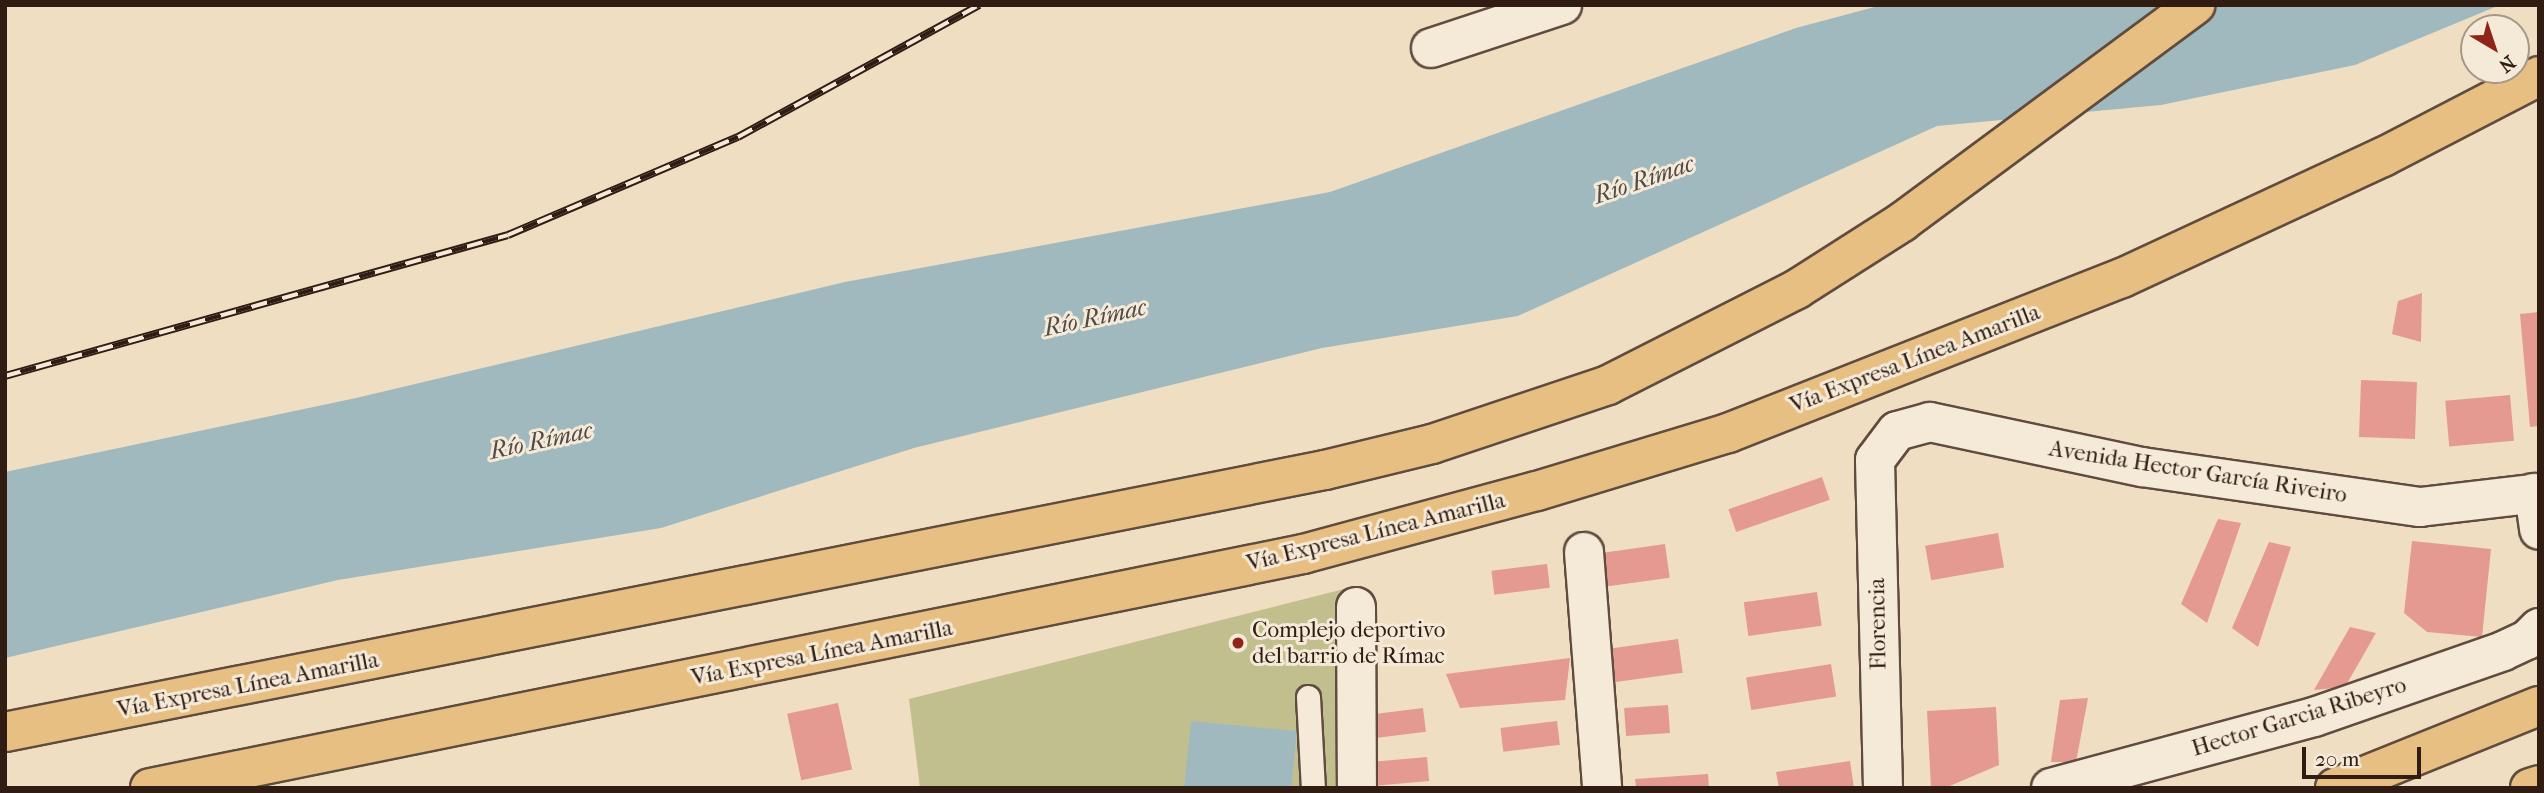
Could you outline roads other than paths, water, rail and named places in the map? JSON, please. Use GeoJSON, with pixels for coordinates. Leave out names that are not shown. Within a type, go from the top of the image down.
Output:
{"type":"FeatureCollection","features":[{"type":"Feature","properties":{"kind":"highway","name":"Vía Expresa Línea Amarilla"},"geometry":{"type":"LineString","coordinates":[[5,732],[1325,471],[1432,444],[1608,385],[1797,289],[1902,222],[2195,5]]}},
{"type":"Feature","properties":{"kind":"highway","name":"Vía Expresa Línea Amarilla"},"geometry":{"type":"LineString","coordinates":[[150,788],[1303,554],[1537,491],[1728,433],[2122,278],[2383,157],[2539,76]]}},
{"type":"Feature","properties":{"kind":"highway"},"geometry":{"type":"LineString","coordinates":[[2335,788],[2424,756],[2539,706]]}},
{"type":"Feature","properties":{"kind":"highway"},"geometry":{"type":"LineString","coordinates":[[2530,788],[2539,785]]}},
{"type":"Feature","properties":{"kind":"street"},"geometry":{"type":"LineString","coordinates":[[1431,48],[1562,5]]}},
{"type":"Feature","properties":{"kind":"street","name":"Avenida Hector García Riveiro"},"geometry":{"type":"LineString","coordinates":[[1875,460],[1897,431],[1930,422],[2142,467],[2420,507],[2537,505]]}},
{"type":"Feature","properties":{"kind":"street","name":"Florencia"},"geometry":{"type":"LineString","coordinates":[[1875,460],[1883,788]]}},
{"type":"Feature","properties":{"kind":"street"},"geometry":{"type":"LineString","coordinates":[[1584,552],[1602,788]]}},
{"type":"Feature","properties":{"kind":"street"},"geometry":{"type":"LineString","coordinates":[[1356,607],[1357,788]]}},
{"type":"Feature","properties":{"kind":"street","name":"Hector Garcia Ribeyro"},"geometry":{"type":"LineString","coordinates":[[2051,788],[2314,717],[2503,651],[2527,640],[2539,628]]}},
{"type":"Feature","properties":{"kind":"lane"},"geometry":{"type":"LineString","coordinates":[[1308,697],[1313,788]]}},
{"type":"Feature","properties":{"kind":"water","name":"Río Rímac"},"geometry":{"type":"Polygon","coordinates":[[[1882,5],[2500,5],[2478,14],[2460,14],[2460,22],[2355,65],[2161,105],[1937,126],[1518,316],[1322,348],[914,448],[661,528],[338,580],[5,658],[5,472],[356,398],[845,282],[1330,192],[1796,28],[1882,5]]]}},
{"type":"Feature","properties":{"kind":"water"},"geometry":{"type":"Polygon","coordinates":[[[1191,721],[1297,731],[1291,788],[1184,788],[1191,721]]]}},
{"type":"Feature","properties":{"kind":"railway"},"geometry":{"type":"LineString","coordinates":[[5,376],[508,235],[738,137],[979,5]]}},
{"type":"Feature","properties":{"kind":"place","name":"Complejo deportivo del barrio de Rímac"},"geometry":{"type":"Point","coordinates":[1238,643]}}]}
